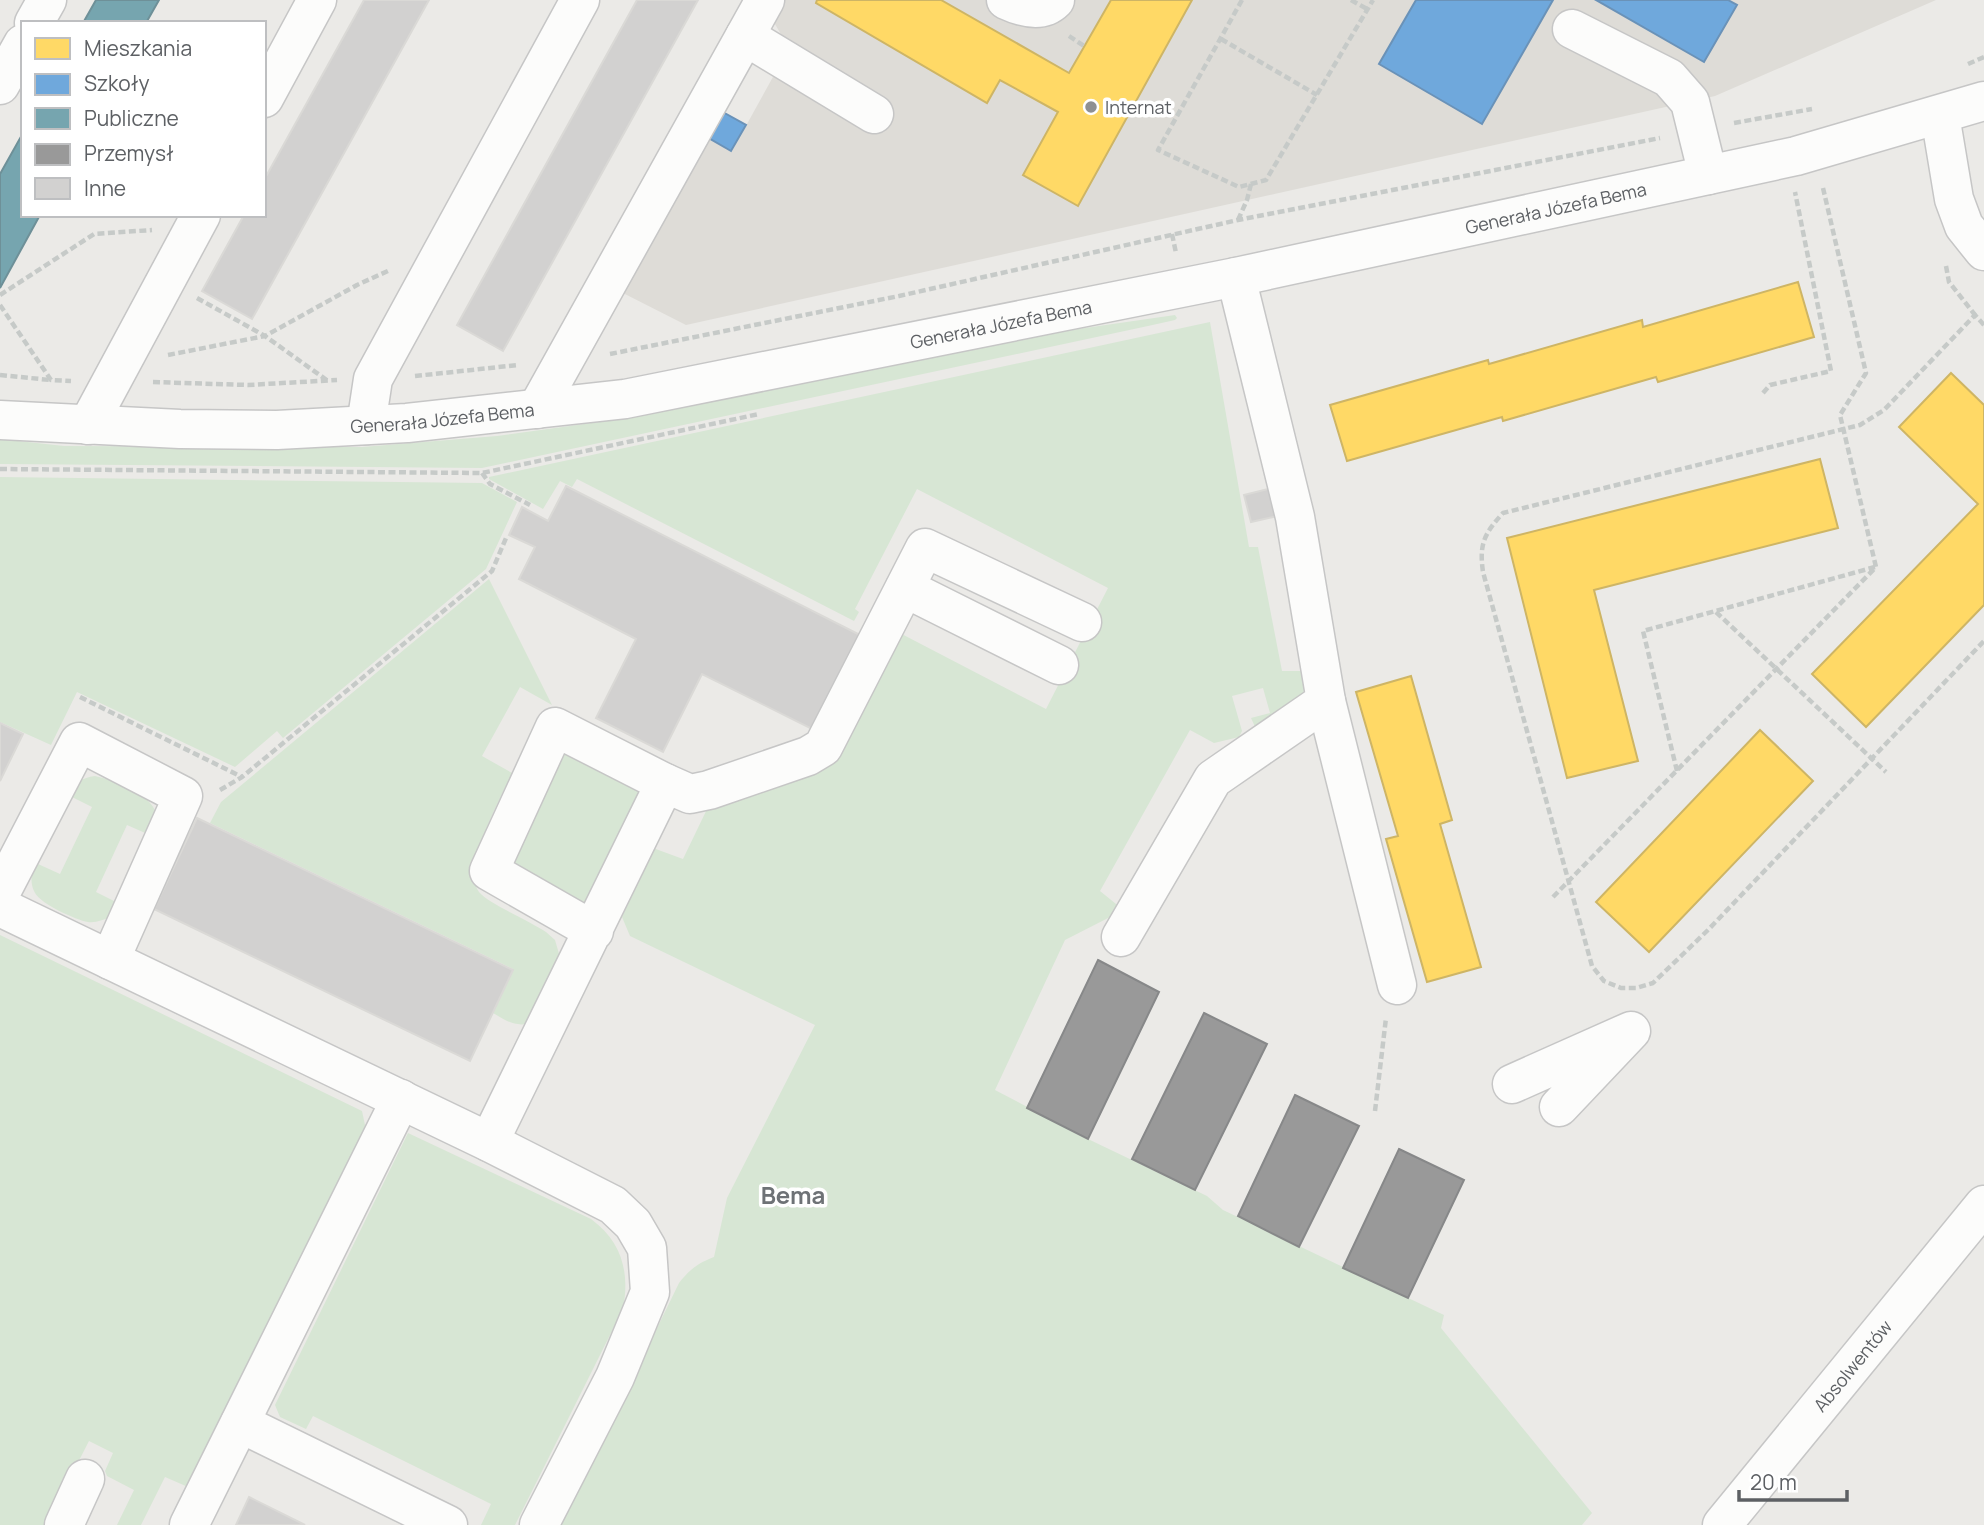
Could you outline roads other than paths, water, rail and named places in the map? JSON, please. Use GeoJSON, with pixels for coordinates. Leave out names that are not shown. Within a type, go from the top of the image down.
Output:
{"type":"FeatureCollection","features":[{"type":"Feature","properties":{"kind":"street"},"geometry":{"type":"LineString","coordinates":[[35,21],[47,0]]}},
{"type":"Feature","properties":{"kind":"street"},"geometry":{"type":"LineString","coordinates":[[266,94],[317,0]]}},
{"type":"Feature","properties":{"kind":"street"},"geometry":{"type":"LineString","coordinates":[[366,425],[373,379],[580,0]]}},
{"type":"Feature","properties":{"kind":"street"},"geometry":{"type":"LineString","coordinates":[[537,410],[765,0]]}},
{"type":"Feature","properties":{"kind":"street"},"geometry":{"type":"LineString","coordinates":[[1006,0],[1027,9],[1051,4],[1055,0]]}},
{"type":"Feature","properties":{"kind":"street"},"geometry":{"type":"LineString","coordinates":[[1572,29],[1669,78],[1690,102],[1708,175]]}},
{"type":"Feature","properties":{"kind":"street"},"geometry":{"type":"LineString","coordinates":[[745,36],[874,114]]}},
{"type":"Feature","properties":{"kind":"street"},"geometry":{"type":"LineString","coordinates":[[0,85],[21,48]]}},
{"type":"Feature","properties":{"kind":"street","name":"Generała Józefa Bema"},"geometry":{"type":"LineString","coordinates":[[0,420],[180,429],[277,430],[537,410],[625,399],[1236,277],[1796,156],[1984,102]]}},
{"type":"Feature","properties":{"kind":"street"},"geometry":{"type":"LineString","coordinates":[[1940,115],[1954,200],[1964,226],[1984,251]]}},
{"type":"Feature","properties":{"kind":"street"},"geometry":{"type":"LineString","coordinates":[[88,425],[194,228]]}},
{"type":"Feature","properties":{"kind":"street"},"geometry":{"type":"LineString","coordinates":[[1236,277],[1295,517],[1325,701],[1397,985]]}},
{"type":"Feature","properties":{"kind":"street"},"geometry":{"type":"LineString","coordinates":[[594,930],[489,871],[555,727],[690,794],[808,757],[822,747],[925,548],[1082,622]]}},
{"type":"Feature","properties":{"kind":"street"},"geometry":{"type":"LineString","coordinates":[[905,588],[1059,665]]}},
{"type":"Feature","properties":{"kind":"street"},"geometry":{"type":"LineString","coordinates":[[1121,937],[1213,779],[1325,701]]}},
{"type":"Feature","properties":{"kind":"street"},"geometry":{"type":"LineString","coordinates":[[0,894],[79,742],[183,796],[110,960]]}},
{"type":"Feature","properties":{"kind":"street"},"geometry":{"type":"LineString","coordinates":[[489,1142],[665,783]]}},
{"type":"Feature","properties":{"kind":"street"},"geometry":{"type":"LineString","coordinates":[[0,907],[489,1142],[613,1205],[633,1224],[648,1248],[650,1292],[615,1377],[539,1525]]}},
{"type":"Feature","properties":{"kind":"street"},"geometry":{"type":"LineString","coordinates":[[1512,1084],[1631,1031],[1559,1107]]}},
{"type":"Feature","properties":{"kind":"street"},"geometry":{"type":"LineString","coordinates":[[189,1525],[401,1099]]}},
{"type":"Feature","properties":{"kind":"street","name":"Absolwentów"},"geometry":{"type":"LineString","coordinates":[[1723,1525],[1984,1205]]}},
{"type":"Feature","properties":{"kind":"street"},"geometry":{"type":"LineString","coordinates":[[240,1423],[448,1525]]}},
{"type":"Feature","properties":{"kind":"street"},"geometry":{"type":"LineString","coordinates":[[64,1525],[85,1479]]}},
{"type":"Feature","properties":{"kind":"place","name":"Internat"},"geometry":{"type":"Point","coordinates":[1091,107]}},
{"type":"Feature","properties":{"kind":"district","name":"Bema"},"geometry":{"type":"Point","coordinates":[793,1194]}}]}
